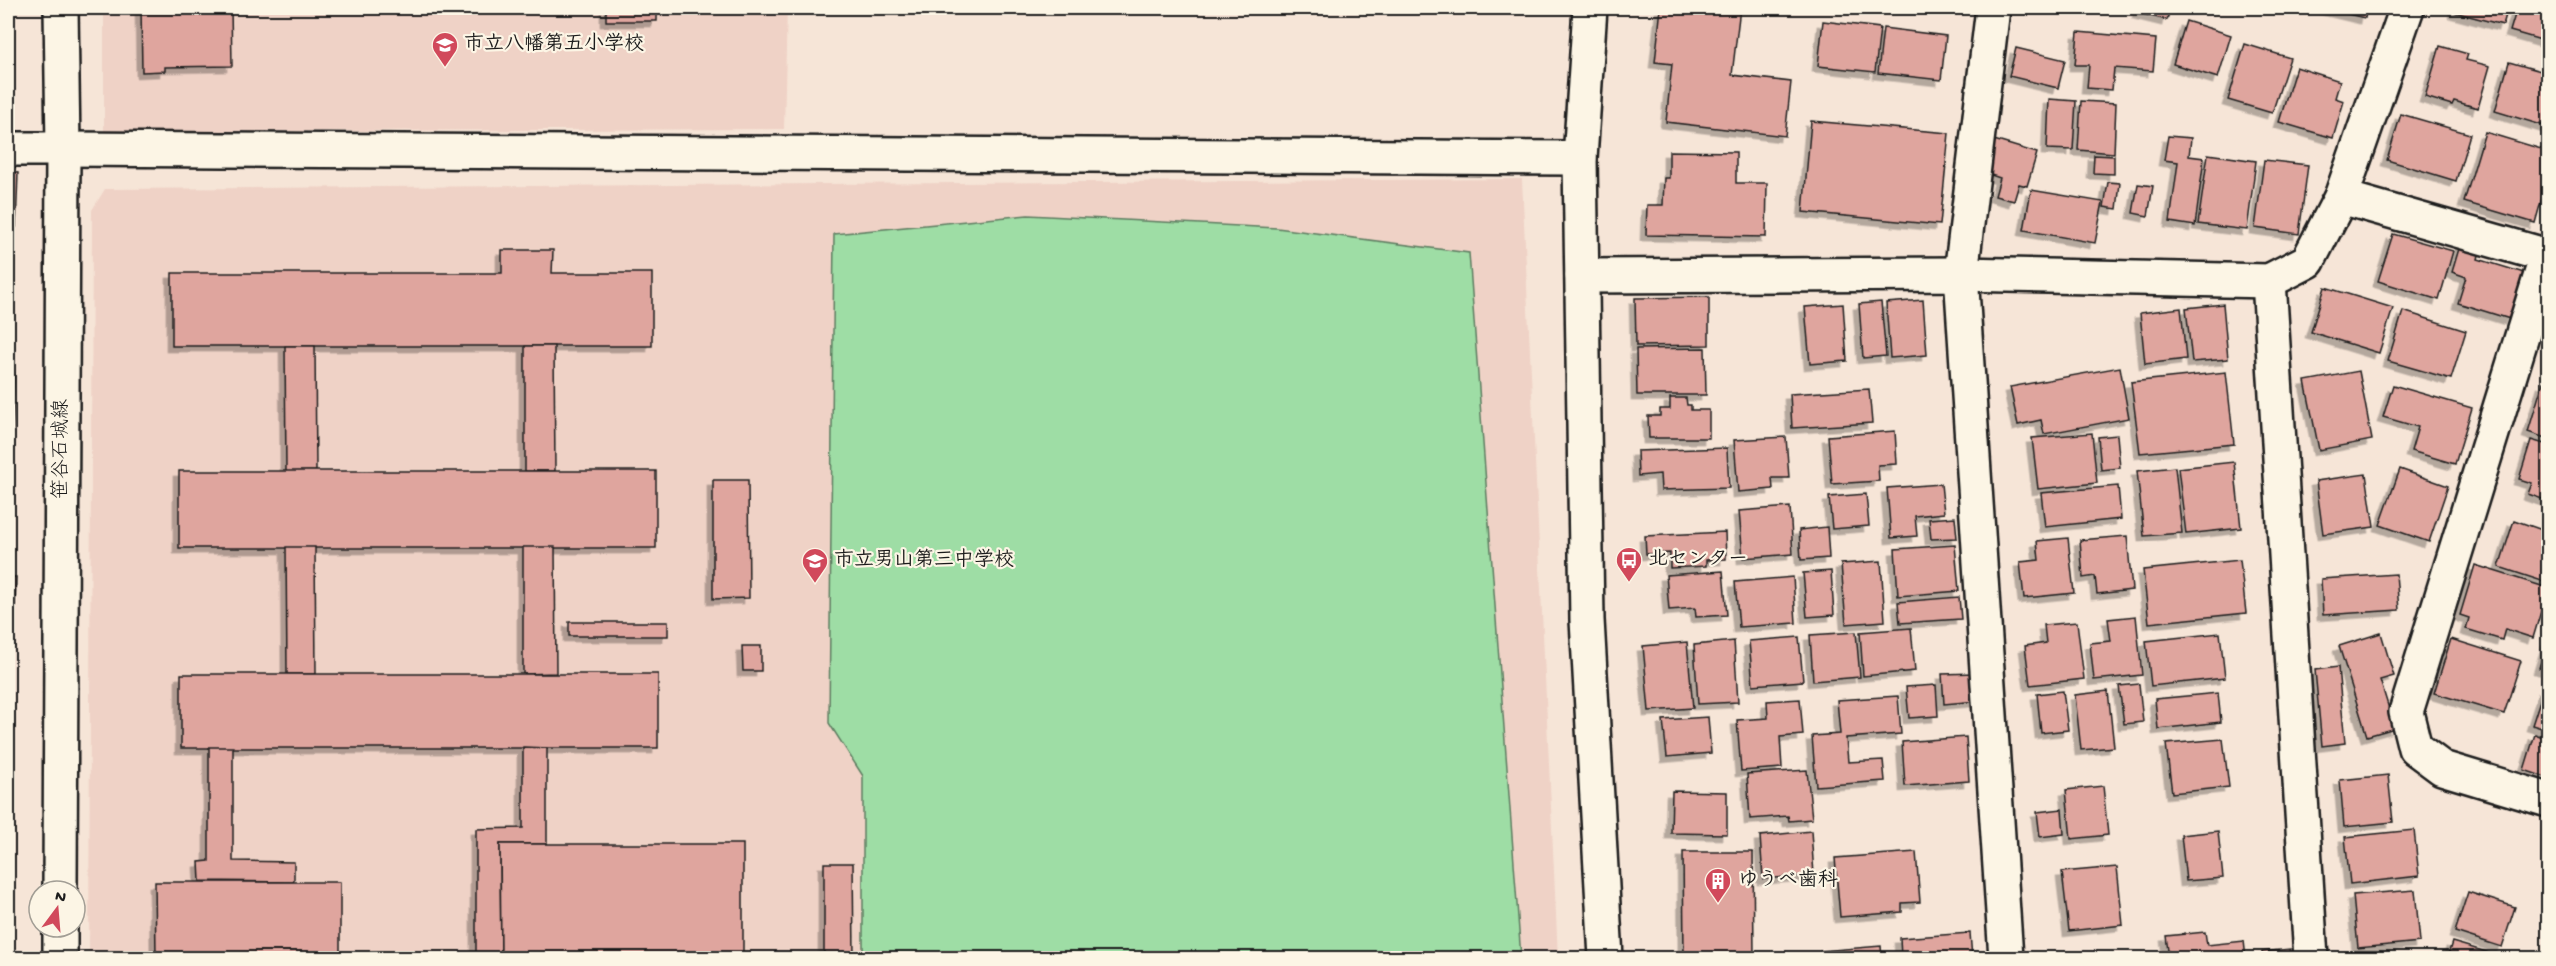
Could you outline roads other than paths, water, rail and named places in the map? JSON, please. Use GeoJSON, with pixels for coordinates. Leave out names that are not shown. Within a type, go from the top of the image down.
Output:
{"type":"FeatureCollection","features":[{"type":"Feature","properties":{"kind":"street","name":"笹谷石城線"},"geometry":{"type":"LineString","coordinates":[[60,879],[63,149],[61,8]]}},
{"type":"Feature","properties":{"kind":"street"},"geometry":{"type":"LineString","coordinates":[[1590,8],[1580,158],[1587,620],[1606,958]]}},
{"type":"Feature","properties":{"kind":"street"},"geometry":{"type":"LineString","coordinates":[[1993,8],[1961,274],[2006,958]]}},
{"type":"Feature","properties":{"kind":"street"},"geometry":{"type":"LineString","coordinates":[[1582,276],[1961,274],[2269,281],[2308,261],[2341,197],[2407,8]]}},
{"type":"Feature","properties":{"kind":"street"},"geometry":{"type":"LineString","coordinates":[[8,149],[1580,158]]}},
{"type":"Feature","properties":{"kind":"street"},"geometry":{"type":"LineString","coordinates":[[2341,197],[2548,255],[2406,712],[2415,748],[2442,768],[2548,800]]}},
{"type":"Feature","properties":{"kind":"street"},"geometry":{"type":"LineString","coordinates":[[2269,281],[2311,958]]}},
{"type":"Feature","properties":{"kind":"street"},"geometry":{"type":"LineString","coordinates":[[60,939],[60,958]]}},
{"type":"Feature","properties":{"kind":"place","name":"市立八幡第五小学校"},"geometry":{"type":"Point","coordinates":[445,68]}},
{"type":"Feature","properties":{"kind":"place","name":"北センター"},"geometry":{"type":"Point","coordinates":[1629,583]}},
{"type":"Feature","properties":{"kind":"place","name":"市立男山第三中学校"},"geometry":{"type":"Point","coordinates":[815,584]}},
{"type":"Feature","properties":{"kind":"place","name":"ゆうべ歯科"},"geometry":{"type":"Point","coordinates":[1718,904]}}]}
